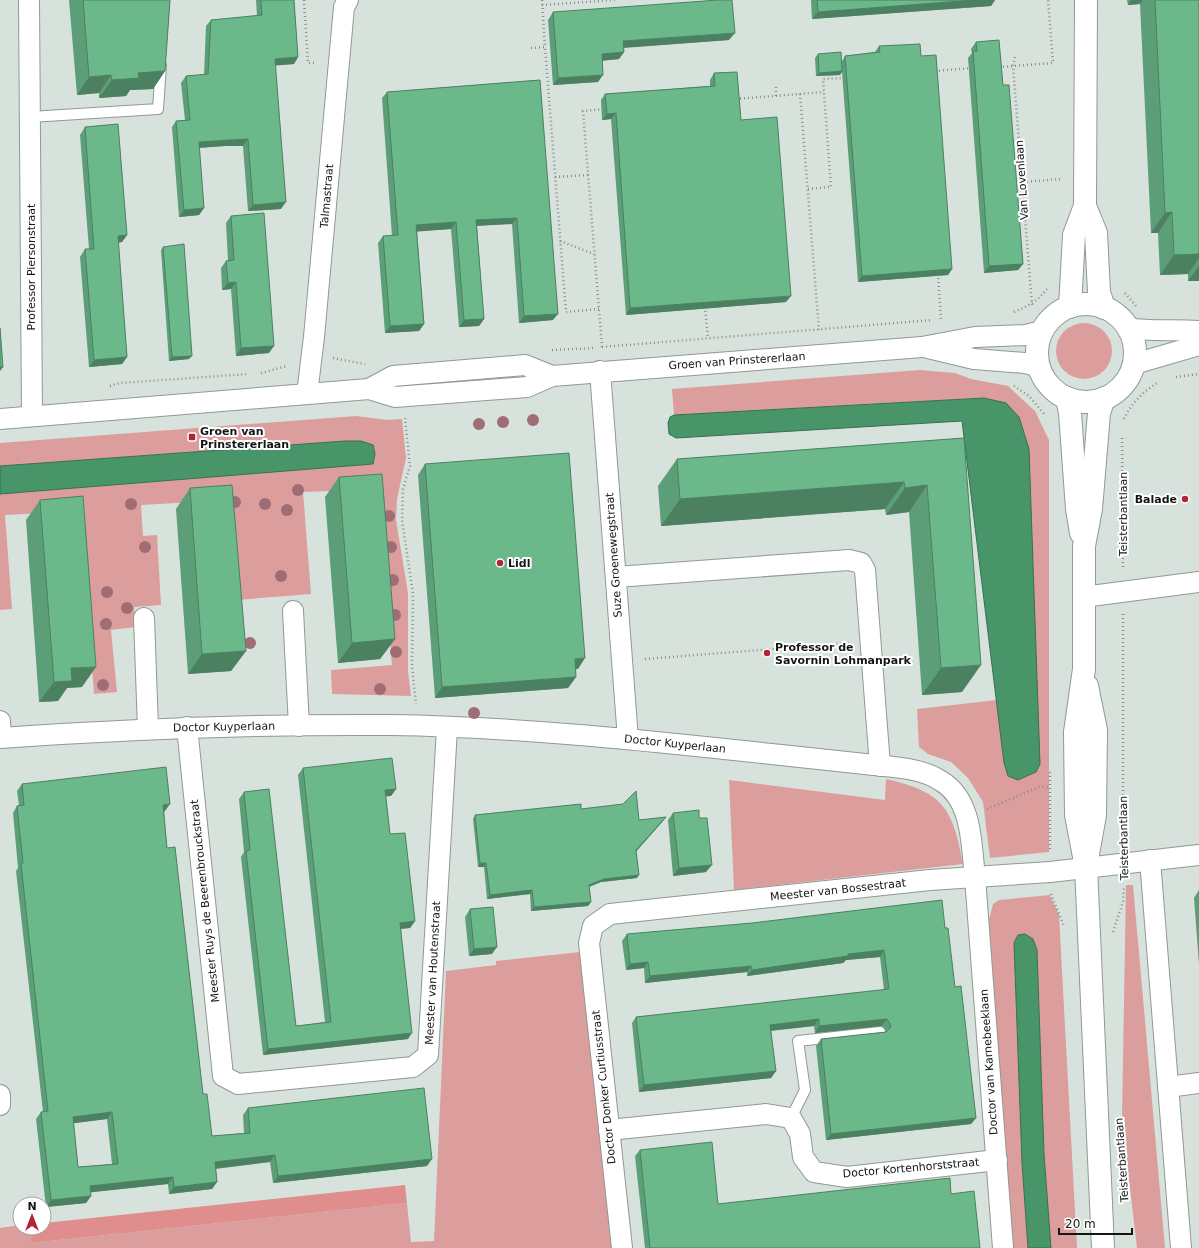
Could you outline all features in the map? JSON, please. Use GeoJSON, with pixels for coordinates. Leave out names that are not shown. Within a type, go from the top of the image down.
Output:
{"type":"FeatureCollection","features":[{"type":"Feature","properties":{"kind":"main road"},"geometry":{"type":"LineString","coordinates":[[1070,306],[1074,235],[1085,206],[1086,0]]}},
{"type":"Feature","properties":{"kind":"main road"},"geometry":{"type":"LineString","coordinates":[[1085,206],[1096,233],[1099,292],[1104,308]]}},
{"type":"Feature","properties":{"kind":"main road"},"geometry":{"type":"LineString","coordinates":[[1093,304],[1104,308],[1122,320],[1128,328],[1133,340],[1135,352],[1134,364],[1123,385],[1104,398],[1085,402],[1067,398],[1055,390],[1045,380],[1039,367],[1037,348],[1042,330],[1054,316],[1070,306],[1093,304]]}},
{"type":"Feature","properties":{"kind":"main road","name":"Teisterbantlaan"},"geometry":{"type":"LineString","coordinates":[[1067,398],[1070,413],[1077,509],[1084,546]]}},
{"type":"Feature","properties":{"kind":"main road","name":"Teisterbantlaan"},"geometry":{"type":"LineString","coordinates":[[1103,1248],[1086,868],[1095,815],[1085,788],[1096,730],[1084,669],[1083,597],[1084,546],[1091,509],[1099,413],[1104,398]]}},
{"type":"Feature","properties":{"kind":"street","name":"Professor Piersonstraat"},"geometry":{"type":"LineString","coordinates":[[29,0],[32,416]]}},
{"type":"Feature","properties":{"kind":"street","name":"Talmastraat"},"geometry":{"type":"LineString","coordinates":[[307,394],[314,337],[344,7],[348,0]]}},
{"type":"Feature","properties":{"kind":"street"},"geometry":{"type":"LineString","coordinates":[[1128,328],[1144,331],[1176,329],[1199,331]]}},
{"type":"Feature","properties":{"kind":"street","name":"Groen van Prinstererlaan"},"geometry":{"type":"LineString","coordinates":[[0,419],[370,389],[394,376],[525,366],[552,376],[600,371],[922,347],[974,337],[1026,335],[1042,330]]}},
{"type":"Feature","properties":{"kind":"street"},"geometry":{"type":"LineString","coordinates":[[1134,364],[1199,345]]}},
{"type":"Feature","properties":{"kind":"street","name":"Groen van Prinstererlaan"},"geometry":{"type":"LineString","coordinates":[[922,347],[974,359],[1025,363],[1039,367]]}},
{"type":"Feature","properties":{"kind":"street","name":"Suze Groenewegstraat"},"geometry":{"type":"LineString","coordinates":[[600,371],[628,739]]}},
{"type":"Feature","properties":{"kind":"street"},"geometry":{"type":"LineString","coordinates":[[616,577],[849,560],[861,563],[865,570],[880,766]]}},
{"type":"Feature","properties":{"kind":"street"},"geometry":{"type":"LineString","coordinates":[[1083,597],[1199,582]]}},
{"type":"Feature","properties":{"kind":"street"},"geometry":{"type":"LineString","coordinates":[[293,611],[299,726]]}},
{"type":"Feature","properties":{"kind":"street"},"geometry":{"type":"LineString","coordinates":[[144,618],[148,729]]}},
{"type":"Feature","properties":{"kind":"street","name":"Doctor Kuyperlaan"},"geometry":{"type":"LineString","coordinates":[[0,732],[187,727],[416,726],[628,739],[880,766],[928,774],[944,782],[955,795],[968,817],[975,877]]}},
{"type":"Feature","properties":{"kind":"street","name":"Meester Ruys de Beerenbrouckstraat"},"geometry":{"type":"LineString","coordinates":[[187,727],[223,1076]]}},
{"type":"Feature","properties":{"kind":"street","name":"Meester van Houtenstraat"},"geometry":{"type":"LineString","coordinates":[[223,1076],[238,1084],[405,1068],[413,1067],[428,1055],[446,728]]}},
{"type":"Feature","properties":{"kind":"street","name":"Meester van Bossestraat"},"geometry":{"type":"LineString","coordinates":[[593,926],[610,914],[914,881],[1086,868],[1199,855]]}},
{"type":"Feature","properties":{"kind":"street"},"geometry":{"type":"LineString","coordinates":[[1150,860],[1181,1248]]}},
{"type":"Feature","properties":{"kind":"street","name":"Doctor van Karnebeeklaan"},"geometry":{"type":"LineString","coordinates":[[975,877],[1003,1248]]}},
{"type":"Feature","properties":{"kind":"street","name":"Doctor Donker Curtiusstraat"},"geometry":{"type":"LineString","coordinates":[[593,926],[588,944],[622,1248]]}},
{"type":"Feature","properties":{"kind":"street"},"geometry":{"type":"LineString","coordinates":[[1168,1086],[1199,1083]]}},
{"type":"Feature","properties":{"kind":"street"},"geometry":{"type":"LineString","coordinates":[[609,1130],[766,1114],[791,1118]]}},
{"type":"Feature","properties":{"kind":"street","name":"Doctor Kortenhorststraat"},"geometry":{"type":"LineString","coordinates":[[791,1118],[800,1134],[803,1157],[814,1172],[847,1177],[996,1160]]}},
{"type":"Feature","properties":{"kind":"lane"},"geometry":{"type":"LineString","coordinates":[[30,117],[158,109],[162,54]]}},
{"type":"Feature","properties":{"kind":"lane"},"geometry":{"type":"LineString","coordinates":[[791,1118],[804,1090],[798,1041],[880,1032]]}},
{"type":"Feature","properties":{"kind":"path"},"geometry":{"type":"LineString","coordinates":[[304,0],[308,63],[339,61]]}},
{"type":"Feature","properties":{"kind":"path"},"geometry":{"type":"LineString","coordinates":[[542,0],[566,312],[599,309]]}},
{"type":"Feature","properties":{"kind":"path"},"geometry":{"type":"LineString","coordinates":[[542,5],[615,0]]}},
{"type":"Feature","properties":{"kind":"path"},"geometry":{"type":"LineString","coordinates":[[998,67],[1053,63],[1048,0]]}},
{"type":"Feature","properties":{"kind":"path"},"geometry":{"type":"LineString","coordinates":[[531,48],[545,47]]}},
{"type":"Feature","properties":{"kind":"path","name":"Van Lovenlaan"},"geometry":{"type":"LineString","coordinates":[[1015,57],[1013,66],[1032,304]]}},
{"type":"Feature","properties":{"kind":"path"},"geometry":{"type":"LineString","coordinates":[[929,71],[975,68]]}},
{"type":"Feature","properties":{"kind":"path"},"geometry":{"type":"LineString","coordinates":[[808,189],[831,187],[823,79],[846,78]]}},
{"type":"Feature","properties":{"kind":"path"},"geometry":{"type":"LineString","coordinates":[[776,87],[776,96]]}},
{"type":"Feature","properties":{"kind":"path"},"geometry":{"type":"LineString","coordinates":[[729,100],[824,92]]}},
{"type":"Feature","properties":{"kind":"path"},"geometry":{"type":"LineString","coordinates":[[800,94],[819,330]]}},
{"type":"Feature","properties":{"kind":"path"},"geometry":{"type":"LineString","coordinates":[[602,347],[583,111],[605,109]]}},
{"type":"Feature","properties":{"kind":"path"},"geometry":{"type":"LineString","coordinates":[[555,177],[588,175]]}},
{"type":"Feature","properties":{"kind":"path"},"geometry":{"type":"LineString","coordinates":[[1022,182],[1085,178]]}},
{"type":"Feature","properties":{"kind":"path"},"geometry":{"type":"LineString","coordinates":[[560,241],[594,254]]}},
{"type":"Feature","properties":{"kind":"path"},"geometry":{"type":"LineString","coordinates":[[938,273],[941,320]]}},
{"type":"Feature","properties":{"kind":"path"},"geometry":{"type":"LineString","coordinates":[[1123,289],[1131,302],[1140,309]]}},
{"type":"Feature","properties":{"kind":"path"},"geometry":{"type":"LineString","coordinates":[[705,299],[708,339]]}},
{"type":"Feature","properties":{"kind":"path"},"geometry":{"type":"LineString","coordinates":[[1170,378],[1199,374]]}},
{"type":"Feature","properties":{"kind":"path"},"geometry":{"type":"LineString","coordinates":[[1123,422],[1130,409],[1147,389],[1162,380]]}},
{"type":"Feature","properties":{"kind":"path"},"geometry":{"type":"LineString","coordinates":[[1011,384],[1029,396],[1044,412],[1047,420]]}},
{"type":"Feature","properties":{"kind":"path"},"geometry":{"type":"LineString","coordinates":[[405,415],[410,466],[403,489],[402,520],[414,594],[412,668],[416,726]]}},
{"type":"Feature","properties":{"kind":"path","name":"Teisterbantlaan"},"geometry":{"type":"LineString","coordinates":[[1112,937],[1123,902],[1122,434]]}},
{"type":"Feature","properties":{"kind":"path"},"geometry":{"type":"LineString","coordinates":[[622,661],[870,642]]}},
{"type":"Feature","properties":{"kind":"path"},"geometry":{"type":"LineString","coordinates":[[968,817],[1039,787],[1123,789]]}},
{"type":"Feature","properties":{"kind":"shaded area"},"geometry":{"type":"Polygon","coordinates":[[[1084,323],[1095,325],[1104,331],[1110,340],[1112,351],[1110,362],[1104,371],[1095,377],[1084,379],[1073,377],[1064,371],[1058,362],[1056,351],[1058,340],[1064,331],[1073,325],[1084,323]]]}},
{"type":"Feature","properties":{"kind":"shaded area"},"geometry":{"type":"Polygon","coordinates":[[[920,370],[955,373],[971,379],[1008,386],[1035,411],[1049,440],[1049,852],[990,858],[983,802],[968,778],[951,762],[928,754],[919,747],[917,709],[997,700],[1004,763],[1008,776],[1019,780],[1036,772],[984,398],[674,415],[672,389],[920,370]]]}},
{"type":"Feature","properties":{"kind":"shaded area"},"geometry":{"type":"Polygon","coordinates":[[[984,398],[1006,403],[1019,417],[1029,449],[1040,764],[1036,772],[1018,780],[1008,776],[1004,763],[962,421],[676,438],[669,434],[668,423],[670,417],[674,415],[984,398]]]}},
{"type":"Feature","properties":{"kind":"shaded area"},"geometry":{"type":"Polygon","coordinates":[[[356,416],[388,420],[402,419],[406,458],[397,499],[396,520],[408,593],[408,671],[411,696],[332,694],[331,670],[392,665],[378,489],[303,492],[311,594],[237,600],[229,500],[141,505],[143,536],[157,535],[161,605],[134,607],[136,627],[111,630],[117,692],[94,694],[80,511],[5,515],[12,609],[0,610],[0,494],[372,464],[375,454],[345,441],[0,466],[0,443],[356,416]]]}},
{"type":"Feature","properties":{"kind":"shaded area"},"geometry":{"type":"Polygon","coordinates":[[[361,441],[373,445],[375,454],[373,464],[0,494],[0,466],[361,441]]]}},
{"type":"Feature","properties":{"kind":"shaded area"},"geometry":{"type":"Polygon","coordinates":[[[886,779],[921,790],[933,797],[942,805],[955,829],[963,864],[734,890],[729,780],[885,800],[886,779]]]}},
{"type":"Feature","properties":{"kind":"shaded area"},"geometry":{"type":"Polygon","coordinates":[[[1126,885],[1133,885],[1165,1248],[1137,1248],[1122,1119],[1126,885]]]}},
{"type":"Feature","properties":{"kind":"shaded area"},"geometry":{"type":"Polygon","coordinates":[[[1050,895],[1059,915],[1077,1248],[1051,1248],[1044,1154],[1037,950],[1033,939],[1014,944],[1022,1163],[1028,1248],[1008,1248],[988,924],[993,904],[999,900],[1050,895]]]}},
{"type":"Feature","properties":{"kind":"shaded area"},"geometry":{"type":"Polygon","coordinates":[[[1025,934],[1033,939],[1037,950],[1044,1154],[1051,1248],[1028,1248],[1022,1163],[1014,943],[1018,935],[1025,934]]]}},
{"type":"Feature","properties":{"kind":"shaded area"},"geometry":{"type":"Polygon","coordinates":[[[580,952],[613,1248],[0,1248],[0,1228],[12,1226],[12,1236],[31,1236],[31,1243],[407,1203],[411,1242],[434,1241],[446,971],[496,965],[496,961],[580,952]]]}},
{"type":"Feature","properties":{"kind":"shaded area"},"geometry":{"type":"Polygon","coordinates":[[[405,1185],[407,1203],[31,1243],[31,1236],[52,1236],[52,1222],[405,1185]]]}},
{"type":"Feature","properties":{"kind":"building"},"geometry":{"type":"Polygon","coordinates":[[[83,0],[170,0],[165,71],[138,73],[139,78],[112,80],[111,75],[89,77],[83,0]]]}},
{"type":"Feature","properties":{"kind":"building"},"geometry":{"type":"Polygon","coordinates":[[[261,0],[294,0],[298,57],[275,59],[286,202],[253,205],[248,139],[199,142],[204,208],[184,210],[176,121],[190,120],[186,76],[208,74],[211,20],[262,15],[261,0]]]}},
{"type":"Feature","properties":{"kind":"building"},"geometry":{"type":"Polygon","coordinates":[[[732,0],[735,33],[623,41],[624,52],[602,54],[603,75],[558,78],[553,12],[732,0]]]}},
{"type":"Feature","properties":{"kind":"building"},"geometry":{"type":"Polygon","coordinates":[[[817,0],[975,0],[818,12],[817,0]]]}},
{"type":"Feature","properties":{"kind":"building"},"geometry":{"type":"Polygon","coordinates":[[[1155,0],[1199,0],[1199,254],[1174,255],[1172,212],[1165,213],[1155,0]]]}},
{"type":"Feature","properties":{"kind":"building"},"geometry":{"type":"Polygon","coordinates":[[[999,40],[1003,85],[1009,85],[1023,264],[989,266],[973,51],[977,51],[976,42],[999,40]]]}},
{"type":"Feature","properties":{"kind":"building"},"geometry":{"type":"Polygon","coordinates":[[[920,44],[921,56],[936,55],[952,269],[862,276],[845,56],[880,52],[879,46],[920,44]]]}},
{"type":"Feature","properties":{"kind":"building"},"geometry":{"type":"Polygon","coordinates":[[[841,52],[842,71],[819,73],[818,54],[841,52]]]}},
{"type":"Feature","properties":{"kind":"building"},"geometry":{"type":"Polygon","coordinates":[[[737,72],[741,120],[777,117],[791,296],[630,308],[616,113],[607,114],[605,94],[715,86],[714,73],[737,72]]]}},
{"type":"Feature","properties":{"kind":"building"},"geometry":{"type":"Polygon","coordinates":[[[540,80],[558,314],[524,316],[517,218],[476,220],[484,319],[464,320],[456,222],[416,225],[424,324],[390,326],[383,236],[398,235],[387,92],[540,80]]]}},
{"type":"Feature","properties":{"kind":"building"},"geometry":{"type":"Polygon","coordinates":[[[118,124],[127,235],[118,236],[127,357],[94,360],[85,249],[94,249],[85,127],[118,124]]]}},
{"type":"Feature","properties":{"kind":"building"},"geometry":{"type":"Polygon","coordinates":[[[264,213],[274,346],[241,348],[236,282],[228,283],[226,261],[234,260],[231,216],[264,213]]]}},
{"type":"Feature","properties":{"kind":"building"},"geometry":{"type":"Polygon","coordinates":[[[184,244],[192,356],[172,357],[163,247],[184,244]]]}},
{"type":"Feature","properties":{"kind":"building"},"geometry":{"type":"Polygon","coordinates":[[[0,328],[3,367],[0,367],[0,328]]]}},
{"type":"Feature","properties":{"kind":"building"},"geometry":{"type":"Polygon","coordinates":[[[964,438],[981,665],[941,668],[927,485],[905,488],[904,482],[680,499],[677,459],[964,438]]]}},
{"type":"Feature","properties":{"kind":"building"},"geometry":{"type":"Polygon","coordinates":[[[569,453],[585,658],[575,659],[576,677],[442,687],[425,464],[569,453]]]}},
{"type":"Feature","properties":{"kind":"building"},"geometry":{"type":"Polygon","coordinates":[[[382,474],[395,639],[352,643],[339,477],[382,474]]]}},
{"type":"Feature","properties":{"kind":"building"},"geometry":{"type":"Polygon","coordinates":[[[232,485],[246,651],[202,654],[190,488],[232,485]]]}},
{"type":"Feature","properties":{"kind":"building"},"geometry":{"type":"Polygon","coordinates":[[[83,496],[96,667],[71,668],[72,681],[54,682],[40,500],[83,496]]]}},
{"type":"Feature","properties":{"kind":"building"},"geometry":{"type":"Polygon","coordinates":[[[392,758],[396,789],[385,790],[390,834],[405,833],[415,921],[400,923],[412,1033],[268,1049],[246,851],[250,850],[244,792],[269,789],[296,1026],[331,1022],[303,768],[392,758]]]}},
{"type":"Feature","properties":{"kind":"building"},"geometry":{"type":"Polygon","coordinates":[[[166,767],[170,804],[163,805],[167,848],[175,847],[203,1094],[207,1094],[212,1136],[250,1133],[248,1108],[424,1088],[432,1159],[278,1176],[275,1155],[215,1162],[217,1182],[174,1187],[173,1177],[90,1186],[91,1196],[52,1200],[41,1112],[48,1111],[21,864],[23,863],[17,806],[24,805],[22,784],[166,767]],[[112,1112],[73,1117],[78,1167],[118,1164],[112,1112]]]}},
{"type":"Feature","properties":{"kind":"building"},"geometry":{"type":"Polygon","coordinates":[[[636,791],[639,820],[666,817],[636,850],[639,875],[604,879],[589,885],[591,902],[534,907],[532,890],[490,895],[486,863],[480,863],[475,815],[581,804],[581,809],[623,804],[636,791]]]}},
{"type":"Feature","properties":{"kind":"building"},"geometry":{"type":"Polygon","coordinates":[[[699,810],[699,818],[707,818],[712,865],[679,868],[673,813],[699,810]]]}},
{"type":"Feature","properties":{"kind":"building"},"geometry":{"type":"Polygon","coordinates":[[[942,900],[945,928],[948,928],[955,987],[961,986],[976,1118],[831,1134],[821,1039],[886,1032],[891,1025],[887,1019],[819,1026],[819,1019],[770,1025],[776,1071],[644,1085],[636,1017],[889,989],[884,950],[848,954],[848,956],[752,970],[751,966],[650,976],[648,962],[630,964],[627,934],[752,923],[942,900]]]}},
{"type":"Feature","properties":{"kind":"building"},"geometry":{"type":"Polygon","coordinates":[[[493,907],[497,947],[474,949],[470,909],[493,907]]]}},
{"type":"Feature","properties":{"kind":"building"},"geometry":{"type":"Polygon","coordinates":[[[712,1142],[718,1204],[950,1178],[951,1194],[974,1191],[980,1248],[650,1248],[640,1150],[712,1142]]]}},
{"type":"Feature","properties":{"kind":"place","name":"Groen van Prinstererlaan"},"geometry":{"type":"Point","coordinates":[192,437]}},
{"type":"Feature","properties":{"kind":"place","name":"Balade"},"geometry":{"type":"Point","coordinates":[1185,499]}},
{"type":"Feature","properties":{"kind":"place","name":"Lidl"},"geometry":{"type":"Point","coordinates":[500,563]}},
{"type":"Feature","properties":{"kind":"place","name":"Professor de Savornin Lohmanpark"},"geometry":{"type":"Point","coordinates":[767,653]}}]}
